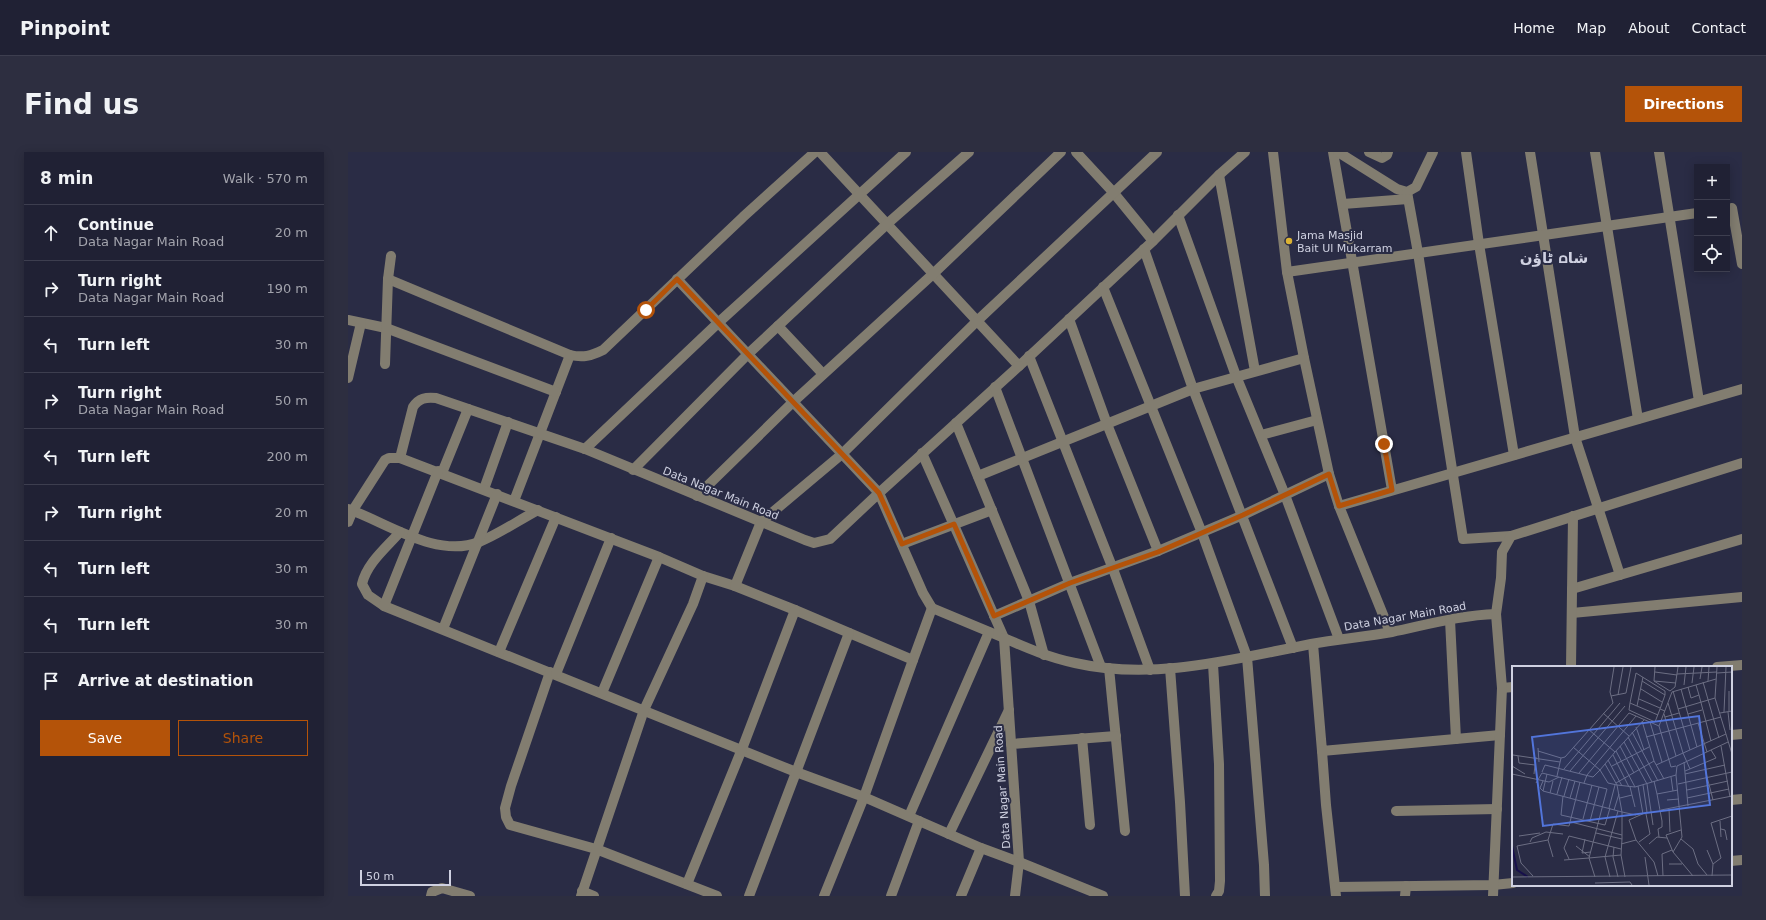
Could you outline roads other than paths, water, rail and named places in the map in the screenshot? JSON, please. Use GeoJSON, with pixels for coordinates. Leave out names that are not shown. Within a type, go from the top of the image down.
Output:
{"type":"FeatureCollection","features":[{"type":"Feature","properties":{"kind":"street"},"geometry":{"type":"LineString","coordinates":[[388,279],[570,355],[580,357],[591,356],[603,350],[677,279],[815,152]]}},
{"type":"Feature","properties":{"kind":"street"},"geometry":{"type":"LineString","coordinates":[[820,152],[1019,366]]}},
{"type":"Feature","properties":{"kind":"street"},"geometry":{"type":"LineString","coordinates":[[585,449],[718,323],[906,152]]}},
{"type":"Feature","properties":{"kind":"street"},"geometry":{"type":"LineString","coordinates":[[633,470],[748,354],[887,224],[969,152]]}},
{"type":"Feature","properties":{"kind":"street"},"geometry":{"type":"LineString","coordinates":[[697,496],[793,402],[933,274],[1062,152]]}},
{"type":"Feature","properties":{"kind":"street"},"geometry":{"type":"LineString","coordinates":[[1076,152],[1113,192],[1153,241]]}},
{"type":"Feature","properties":{"kind":"street"},"geometry":{"type":"LineString","coordinates":[[735,586],[761,522],[842,454],[977,321],[1157,152]]}},
{"type":"Feature","properties":{"kind":"street","name":"Data Nagar Main Road"},"geometry":{"type":"LineString","coordinates":[[400,458],[413,407],[416,402],[422,398],[432,398],[508,422],[585,449],[804,540],[814,543],[823,542],[830,539],[922,453],[1019,366],[1153,241],[1219,175],[1246,152]]}},
{"type":"Feature","properties":{"kind":"street"},"geometry":{"type":"LineString","coordinates":[[1273,152],[1287,272],[1329,474],[1339,506],[1390,632]]}},
{"type":"Feature","properties":{"kind":"street"},"geometry":{"type":"LineString","coordinates":[[1333,152],[1392,490]]}},
{"type":"Feature","properties":{"kind":"street"},"geometry":{"type":"LineString","coordinates":[[1338,152],[1407,195]]}},
{"type":"Feature","properties":{"kind":"street"},"geometry":{"type":"LineString","coordinates":[[1369,152],[1382,158],[1387,155],[1388,152]]}},
{"type":"Feature","properties":{"kind":"street"},"geometry":{"type":"LineString","coordinates":[[1343,204],[1407,195],[1416,187],[1433,152]]}},
{"type":"Feature","properties":{"kind":"street"},"geometry":{"type":"LineString","coordinates":[[1466,152],[1479,244],[1514,455]]}},
{"type":"Feature","properties":{"kind":"street"},"geometry":{"type":"LineString","coordinates":[[1530,152],[1575,437],[1620,574]]}},
{"type":"Feature","properties":{"kind":"street"},"geometry":{"type":"LineString","coordinates":[[1595,152],[1638,419]]}},
{"type":"Feature","properties":{"kind":"street"},"geometry":{"type":"LineString","coordinates":[[1659,152],[1698,401]]}},
{"type":"Feature","properties":{"kind":"street"},"geometry":{"type":"LineString","coordinates":[[1219,175],[1255,371]]}},
{"type":"Feature","properties":{"kind":"street"},"geometry":{"type":"LineString","coordinates":[[1407,195],[1418,253],[1463,539],[1512,536],[1742,463]]}},
{"type":"Feature","properties":{"kind":"street"},"geometry":{"type":"LineString","coordinates":[[1734,208],[1742,264]]}},
{"type":"Feature","properties":{"kind":"street"},"geometry":{"type":"LineString","coordinates":[[1287,272],[1694,213]]}},
{"type":"Feature","properties":{"kind":"street"},"geometry":{"type":"LineString","coordinates":[[1178,215],[1236,376],[1285,495],[1340,640]]}},
{"type":"Feature","properties":{"kind":"street"},"geometry":{"type":"LineString","coordinates":[[1144,249],[1193,389],[1243,515],[1293,648]]}},
{"type":"Feature","properties":{"kind":"street"},"geometry":{"type":"LineString","coordinates":[[385,364],[388,279],[391,256]]}},
{"type":"Feature","properties":{"kind":"street"},"geometry":{"type":"LineString","coordinates":[[677,279],[879,493],[932,608],[864,796],[824,896]]}},
{"type":"Feature","properties":{"kind":"street"},"geometry":{"type":"LineString","coordinates":[[1103,287],[1202,533],[1247,657],[1264,865],[1265,896]]}},
{"type":"Feature","properties":{"kind":"street"},"geometry":{"type":"LineString","coordinates":[[1068,319],[1107,424],[1158,552]]}},
{"type":"Feature","properties":{"kind":"street"},"geometry":{"type":"LineString","coordinates":[[348,320],[386,328],[556,392]]}},
{"type":"Feature","properties":{"kind":"street"},"geometry":{"type":"LineString","coordinates":[[348,378],[361,323]]}},
{"type":"Feature","properties":{"kind":"street"},"geometry":{"type":"LineString","coordinates":[[778,326],[823,374]]}},
{"type":"Feature","properties":{"kind":"street"},"geometry":{"type":"LineString","coordinates":[[514,501],[570,355]]}},
{"type":"Feature","properties":{"kind":"street"},"geometry":{"type":"LineString","coordinates":[[1029,356],[1113,569],[1150,670]]}},
{"type":"Feature","properties":{"kind":"street"},"geometry":{"type":"LineString","coordinates":[[978,476],[1193,389],[1304,358]]}},
{"type":"Feature","properties":{"kind":"street"},"geometry":{"type":"LineString","coordinates":[[995,387],[1070,583],[1105,667],[1116,736],[1125,831]]}},
{"type":"Feature","properties":{"kind":"street"},"geometry":{"type":"LineString","coordinates":[[1339,506],[1742,389]]}},
{"type":"Feature","properties":{"kind":"street"},"geometry":{"type":"LineString","coordinates":[[384,606],[411,537],[468,409]]}},
{"type":"Feature","properties":{"kind":"street"},"geometry":{"type":"LineString","coordinates":[[1261,435],[1317,420]]}},
{"type":"Feature","properties":{"kind":"street"},"geometry":{"type":"LineString","coordinates":[[484,489],[508,422]]}},
{"type":"Feature","properties":{"kind":"street"},"geometry":{"type":"LineString","coordinates":[[956,423],[1030,601],[1044,655]]}},
{"type":"Feature","properties":{"kind":"street","name":"Data Nagar Main Road"},"geometry":{"type":"LineString","coordinates":[[400,532],[369,567],[364,575],[362,584],[368,595],[384,606],[796,772],[864,796],[981,848],[1020,862],[1004,638],[922,453]]}},
{"type":"Feature","properties":{"kind":"street"},"geometry":{"type":"LineString","coordinates":[[348,522],[350,509],[385,460],[389,458],[400,458],[611,538],[703,576],[735,586],[796,610],[913,660]]}},
{"type":"Feature","properties":{"kind":"street"},"geometry":{"type":"LineString","coordinates":[[994,616],[1070,583],[1158,552],[1243,515],[1329,474]]}},
{"type":"Feature","properties":{"kind":"street"},"geometry":{"type":"LineString","coordinates":[[443,630],[498,494]]}},
{"type":"Feature","properties":{"kind":"street"},"geometry":{"type":"LineString","coordinates":[[350,509],[411,537],[448,546],[461,546],[478,543],[538,510]]}},
{"type":"Feature","properties":{"kind":"street"},"geometry":{"type":"LineString","coordinates":[[902,544],[992,510]]}},
{"type":"Feature","properties":{"kind":"street"},"geometry":{"type":"LineString","coordinates":[[1571,666],[1573,516]]}},
{"type":"Feature","properties":{"kind":"street"},"geometry":{"type":"LineString","coordinates":[[499,652],[556,517]]}},
{"type":"Feature","properties":{"kind":"street"},"geometry":{"type":"LineString","coordinates":[[1493,896],[1502,688],[1496,614],[1501,578],[1502,552],[1512,536]]}},
{"type":"Feature","properties":{"kind":"street"},"geometry":{"type":"LineString","coordinates":[[611,538],[553,673],[511,786],[505,808],[506,817],[510,825],[596,849],[717,896]]}},
{"type":"Feature","properties":{"kind":"street"},"geometry":{"type":"LineString","coordinates":[[1572,588],[1742,540]]}},
{"type":"Feature","properties":{"kind":"street"},"geometry":{"type":"LineString","coordinates":[[602,693],[659,557]]}},
{"type":"Feature","properties":{"kind":"street"},"geometry":{"type":"LineString","coordinates":[[594,896],[582,894],[596,849],[644,710],[693,604],[703,576]]}},
{"type":"Feature","properties":{"kind":"street"},"geometry":{"type":"LineString","coordinates":[[1572,613],[1742,597]]}},
{"type":"Feature","properties":{"kind":"street","name":"Data Nagar Main Road"},"geometry":{"type":"LineString","coordinates":[[932,608],[1044,655],[1075,663],[1150,670],[1213,664],[1313,644],[1390,632],[1479,614],[1496,614]]}},
{"type":"Feature","properties":{"kind":"street"},"geometry":{"type":"LineString","coordinates":[[687,884],[742,749],[796,610]]}},
{"type":"Feature","properties":{"kind":"street"},"geometry":{"type":"LineString","coordinates":[[1450,620],[1456,739]]}},
{"type":"Feature","properties":{"kind":"street"},"geometry":{"type":"LineString","coordinates":[[909,816],[989,632]]}},
{"type":"Feature","properties":{"kind":"street"},"geometry":{"type":"LineString","coordinates":[[749,896],[849,633]]}},
{"type":"Feature","properties":{"kind":"street"},"geometry":{"type":"LineString","coordinates":[[1313,644],[1326,805],[1336,892],[1406,891],[1512,883]]}},
{"type":"Feature","properties":{"kind":"street"},"geometry":{"type":"LineString","coordinates":[[1213,664],[1220,796],[1220,881],[1219,891],[1216,896]]}},
{"type":"Feature","properties":{"kind":"street"},"geometry":{"type":"LineString","coordinates":[[1730,666],[1742,665]]}},
{"type":"Feature","properties":{"kind":"street"},"geometry":{"type":"LineString","coordinates":[[1170,668],[1185,896]]}},
{"type":"Feature","properties":{"kind":"street"},"geometry":{"type":"LineString","coordinates":[[1502,688],[1512,687]]}},
{"type":"Feature","properties":{"kind":"street"},"geometry":{"type":"LineString","coordinates":[[948,834],[1009,710]]}},
{"type":"Feature","properties":{"kind":"street"},"geometry":{"type":"LineString","coordinates":[[1732,735],[1742,734]]}},
{"type":"Feature","properties":{"kind":"street"},"geometry":{"type":"LineString","coordinates":[[1322,751],[1500,735]]}},
{"type":"Feature","properties":{"kind":"street"},"geometry":{"type":"LineString","coordinates":[[1011,744],[1116,736]]}},
{"type":"Feature","properties":{"kind":"street"},"geometry":{"type":"LineString","coordinates":[[1082,738],[1090,824]]}},
{"type":"Feature","properties":{"kind":"street"},"geometry":{"type":"LineString","coordinates":[[1732,800],[1742,799]]}},
{"type":"Feature","properties":{"kind":"street"},"geometry":{"type":"LineString","coordinates":[[1396,810],[1497,809]]}},
{"type":"Feature","properties":{"kind":"street"},"geometry":{"type":"LineString","coordinates":[[891,896],[920,821]]}},
{"type":"Feature","properties":{"kind":"street"},"geometry":{"type":"LineString","coordinates":[[961,896],[981,848]]}},
{"type":"Feature","properties":{"kind":"street"},"geometry":{"type":"LineString","coordinates":[[1732,861],[1742,860]]}},
{"type":"Feature","properties":{"kind":"street"},"geometry":{"type":"LineString","coordinates":[[1015,896],[1020,862],[1104,896]]}},
{"type":"Feature","properties":{"kind":"street"},"geometry":{"type":"LineString","coordinates":[[431,896],[432,892],[442,888],[470,896]]}},
{"type":"Feature","properties":{"kind":"place","name":"Jama Masjid Bait Ul Mukarram"},"geometry":{"type":"Point","coordinates":[1289,241]}},
{"type":"Feature","properties":{"kind":"district","name":"شاہ ٹاؤن"},"geometry":{"type":"Point","coordinates":[1554,258]}}]}
